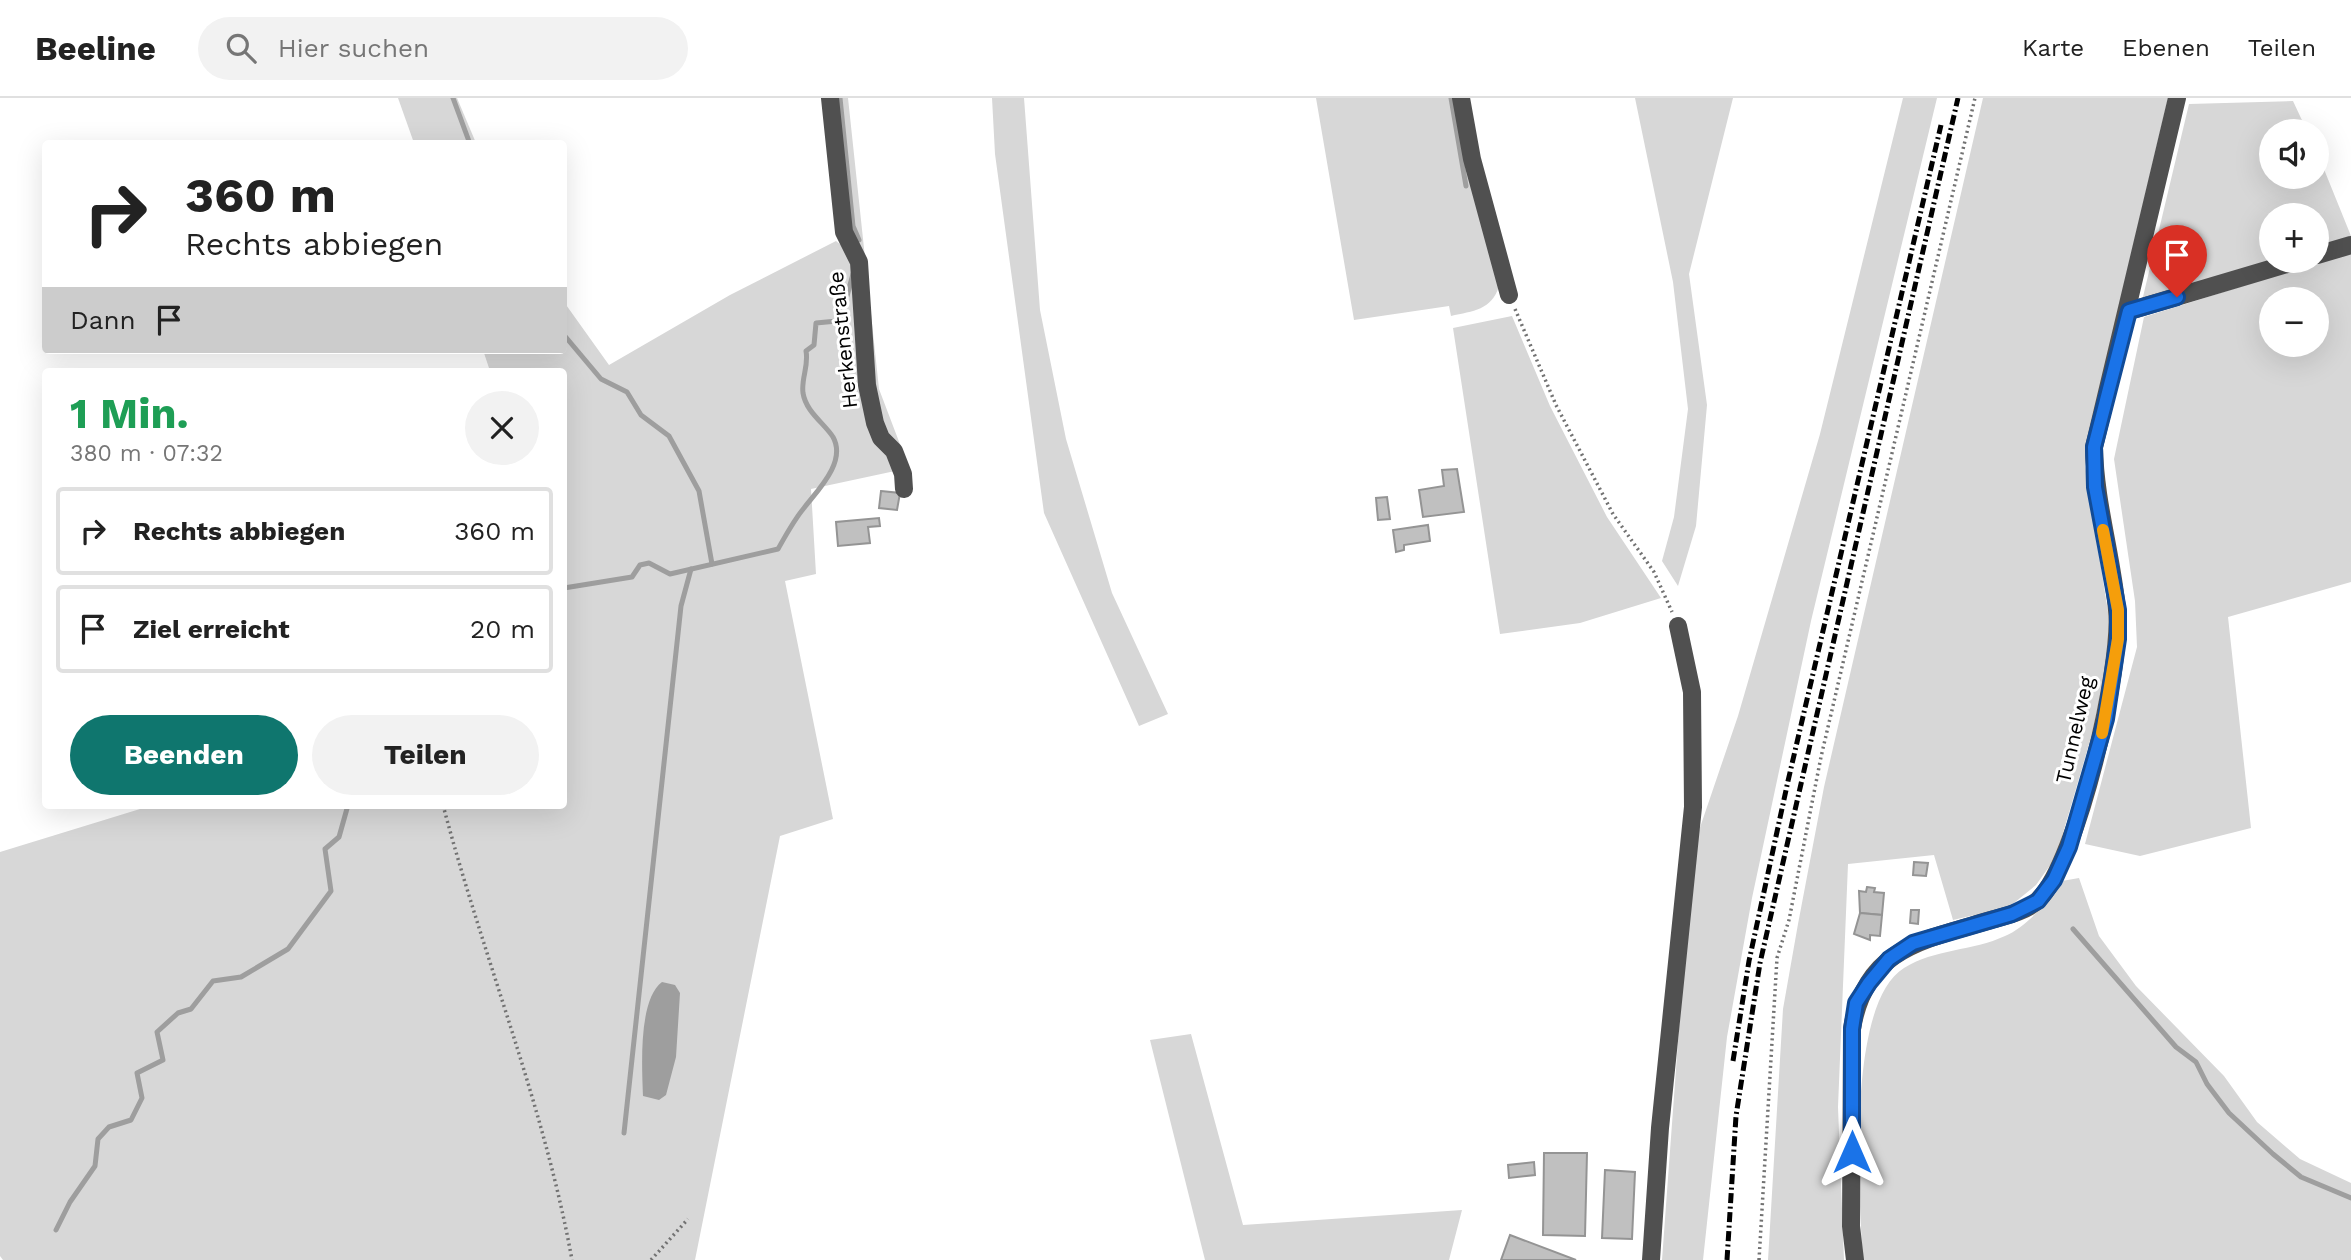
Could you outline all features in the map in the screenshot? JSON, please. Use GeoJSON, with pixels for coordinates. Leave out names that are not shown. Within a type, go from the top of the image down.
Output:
{"type":"FeatureCollection","features":[{"type":"Feature","properties":{"kind":"street","name":"Herkenstraße"},"geometry":{"type":"LineString","coordinates":[[830,98],[844,232],[859,262],[867,385],[875,423],[881,438],[894,451],[903,474],[904,489]]}},
{"type":"Feature","properties":{"kind":"street"},"geometry":{"type":"LineString","coordinates":[[1461,98],[1472,159],[1509,295]]}},
{"type":"Feature","properties":{"kind":"street","name":"Tunnelweg"},"geometry":{"type":"LineString","coordinates":[[1855,1260],[1851,1226],[1852,1029],[1856,1003],[1889,959],[1913,943],[2012,914],[2038,901],[2054,880],[2069,847],[2106,719],[2118,639],[2118,610],[2095,487],[2094,447],[2129,311],[2177,98]]}},
{"type":"Feature","properties":{"kind":"street"},"geometry":{"type":"LineString","coordinates":[[2329,251],[2351,245]]}},
{"type":"Feature","properties":{"kind":"street"},"geometry":{"type":"LineString","coordinates":[[2129,311],[2259,272]]}},
{"type":"Feature","properties":{"kind":"street"},"geometry":{"type":"LineString","coordinates":[[1651,1260],[1660,1128],[1693,807],[1692,692],[1678,626]]}},
{"type":"Feature","properties":{"kind":"path"},"geometry":{"type":"LineString","coordinates":[[1759,1260],[1777,958],[1789,920],[1821,757],[1975,98]]}},
{"type":"Feature","properties":{"kind":"path"},"geometry":{"type":"LineString","coordinates":[[1509,295],[1556,405],[1613,514],[1654,572],[1678,626]]}},
{"type":"Feature","properties":{"kind":"path"},"geometry":{"type":"LineString","coordinates":[[444,809],[462,880],[560,1195],[572,1260]]}},
{"type":"Feature","properties":{"kind":"path"},"geometry":{"type":"LineString","coordinates":[[651,1260],[688,1219]]}},
{"type":"Feature","properties":{"kind":"shaded area"},"geometry":{"type":"Polygon","coordinates":[[[398,98],[457,98],[475,140],[413,140],[398,98]]]}},
{"type":"Feature","properties":{"kind":"shaded area"},"geometry":{"type":"Polygon","coordinates":[[[833,98],[848,98],[879,389],[909,468],[811,489],[816,574],[785,581],[833,819],[780,836],[695,1260],[3,1260],[0,1256],[0,852],[140,809],[567,809],[567,368],[489,368],[484,354],[567,354],[567,306],[609,365],[730,295],[836,241],[864,263],[847,228],[833,98]]]}},
{"type":"Feature","properties":{"kind":"shaded area"},"geometry":{"type":"Polygon","coordinates":[[[992,98],[1024,98],[1040,310],[1066,439],[1112,593],[1168,714],[1139,726],[1044,513],[995,154],[992,98]]]}},
{"type":"Feature","properties":{"kind":"shaded area"},"geometry":{"type":"Polygon","coordinates":[[[1316,98],[1456,98],[1499,286],[1487,305],[1451,316],[1449,306],[1354,320],[1316,98]]]}},
{"type":"Feature","properties":{"kind":"shaded area"},"geometry":{"type":"Polygon","coordinates":[[[1635,98],[1733,98],[1689,274],[1707,405],[1696,526],[1678,586],[1662,561],[1674,517],[1688,409],[1673,282],[1635,98]]]}},
{"type":"Feature","properties":{"kind":"shaded area"},"geometry":{"type":"Polygon","coordinates":[[[1903,98],[1937,98],[1811,621],[1752,898],[1727,1037],[1703,1260],[1662,1260],[1692,851],[1738,716],[1820,434],[1903,98]]]}},
{"type":"Feature","properties":{"kind":"shaded area"},"geometry":{"type":"Polygon","coordinates":[[[1983,98],[2168,98],[2088,437],[2085,465],[2108,612],[2106,669],[2092,734],[2056,857],[2036,885],[2009,907],[1953,920],[1934,855],[1848,864],[1838,1107],[1844,1260],[1768,1260],[1783,1009],[1798,924],[1824,787],[1983,98]]]}},
{"type":"Feature","properties":{"kind":"shaded area"},"geometry":{"type":"Polygon","coordinates":[[[2293,101],[2301,119],[2259,119],[2259,189],[2329,189],[2329,182],[2351,236],[2329,243],[2329,203],[2259,203],[2259,265],[2142,301],[2189,104],[2293,101]]]}},
{"type":"Feature","properties":{"kind":"shaded area"},"geometry":{"type":"Polygon","coordinates":[[[2351,252],[2351,582],[2228,617],[2251,828],[2140,856],[2085,844],[2137,647],[2135,601],[2114,459],[2144,317],[2284,273],[2329,273],[2329,259],[2351,252]]]}},
{"type":"Feature","properties":{"kind":"shaded area"},"geometry":{"type":"Polygon","coordinates":[[[1512,316],[1550,406],[1607,517],[1661,598],[1580,623],[1500,634],[1453,328],[1512,316]]]}},
{"type":"Feature","properties":{"kind":"shaded area"},"geometry":{"type":"Polygon","coordinates":[[[2079,878],[2099,936],[2136,986],[2224,1076],[2257,1122],[2300,1159],[2351,1183],[2351,1260],[1863,1260],[1860,1104],[1864,1059],[1873,1020],[1885,988],[1904,968],[1916,962],[1941,953],[1993,941],[2013,932],[2037,912],[2062,881],[2079,878]]]}},
{"type":"Feature","properties":{"kind":"shaded area"},"geometry":{"type":"Polygon","coordinates":[[[662,982],[675,985],[680,993],[676,1057],[666,1095],[659,1100],[643,1096],[642,1052],[649,1003],[662,982]]]}},
{"type":"Feature","properties":{"kind":"shaded area"},"geometry":{"type":"Polygon","coordinates":[[[1191,1034],[1243,1225],[1462,1210],[1449,1260],[1205,1260],[1150,1040],[1191,1034]]]}},
{"type":"Feature","properties":{"kind":"building"},"geometry":{"type":"Polygon","coordinates":[[[1457,469],[1464,512],[1423,517],[1419,490],[1444,486],[1442,470],[1457,469]]]}},
{"type":"Feature","properties":{"kind":"building"},"geometry":{"type":"Polygon","coordinates":[[[881,491],[900,493],[897,510],[879,508],[881,491]]]}},
{"type":"Feature","properties":{"kind":"building"},"geometry":{"type":"Polygon","coordinates":[[[1387,497],[1390,519],[1378,520],[1376,498],[1387,497]]]}},
{"type":"Feature","properties":{"kind":"building"},"geometry":{"type":"Polygon","coordinates":[[[879,518],[880,526],[868,527],[870,543],[838,546],[836,522],[879,518]]]}},
{"type":"Feature","properties":{"kind":"building"},"geometry":{"type":"Polygon","coordinates":[[[1428,525],[1430,541],[1404,545],[1404,550],[1396,552],[1393,530],[1428,525]]]}},
{"type":"Feature","properties":{"kind":"building"},"geometry":{"type":"Polygon","coordinates":[[[1914,862],[1928,863],[1926,876],[1913,875],[1914,862]]]}},
{"type":"Feature","properties":{"kind":"building"},"geometry":{"type":"Polygon","coordinates":[[[1867,887],[1875,888],[1874,892],[1884,893],[1882,915],[1860,913],[1859,891],[1866,892],[1867,887]]]}},
{"type":"Feature","properties":{"kind":"building"},"geometry":{"type":"Polygon","coordinates":[[[1911,910],[1919,910],[1918,924],[1910,923],[1911,910]]]}},
{"type":"Feature","properties":{"kind":"building"},"geometry":{"type":"Polygon","coordinates":[[[1860,913],[1882,915],[1880,936],[1870,935],[1870,940],[1854,934],[1860,913]]]}},
{"type":"Feature","properties":{"kind":"building"},"geometry":{"type":"Polygon","coordinates":[[[1544,1153],[1587,1153],[1585,1236],[1543,1235],[1544,1153]]]}},
{"type":"Feature","properties":{"kind":"building"},"geometry":{"type":"Polygon","coordinates":[[[1534,1162],[1535,1175],[1509,1178],[1508,1165],[1534,1162]]]}},
{"type":"Feature","properties":{"kind":"building"},"geometry":{"type":"Polygon","coordinates":[[[1605,1170],[1635,1172],[1632,1239],[1602,1238],[1605,1170]]]}},
{"type":"Feature","properties":{"kind":"building"},"geometry":{"type":"Polygon","coordinates":[[[1510,1235],[1576,1260],[1501,1260],[1510,1235]]]}},
{"type":"Feature","properties":{"kind":"waterway"},"geometry":{"type":"LineString","coordinates":[[453,98],[469,140]]}},
{"type":"Feature","properties":{"kind":"waterway"},"geometry":{"type":"LineString","coordinates":[[840,98],[853,226],[859,240]]}},
{"type":"Feature","properties":{"kind":"waterway"},"geometry":{"type":"LineString","coordinates":[[1451,98],[1466,186]]}},
{"type":"Feature","properties":{"kind":"waterway"},"geometry":{"type":"LineString","coordinates":[[567,588],[632,577],[640,565],[649,563],[670,574],[778,549],[797,518],[829,476],[836,456],[833,437],[811,412],[805,400],[803,382],[806,351],[814,345],[816,323],[837,321],[841,316],[838,307],[847,296],[853,274]]}},
{"type":"Feature","properties":{"kind":"waterway"},"geometry":{"type":"LineString","coordinates":[[567,339],[601,379],[627,392],[641,415],[669,436],[699,491],[712,564]]}},
{"type":"Feature","properties":{"kind":"waterway"},"geometry":{"type":"LineString","coordinates":[[624,1133],[681,606],[691,569]]}},
{"type":"Feature","properties":{"kind":"waterway"},"geometry":{"type":"LineString","coordinates":[[56,1230],[70,1202],[95,1166],[98,1139],[109,1127],[131,1120],[142,1098],[137,1073],[163,1060],[157,1032],[178,1013],[191,1009],[213,981],[241,977],[288,949],[331,891],[325,849],[339,837],[347,809]]}},
{"type":"Feature","properties":{"kind":"waterway"},"geometry":{"type":"LineString","coordinates":[[2073,929],[2176,1047],[2196,1062],[2207,1084],[2229,1113],[2301,1177],[2351,1198]]}},
{"type":"Feature","properties":{"kind":"railway"},"geometry":{"type":"LineString","coordinates":[[1727,1260],[1736,1116],[1760,963],[1958,98]]}},
{"type":"Feature","properties":{"kind":"railway"},"geometry":{"type":"LineString","coordinates":[[1733,1061],[1749,961],[1788,781],[1941,125]]}},
{"type":"Feature","properties":{"kind":"slow traffic"},"geometry":{"type":"LineString","coordinates":[[2102,733],[2118,639],[2118,610],[2103,530]]}},
{"type":"Feature","properties":{"kind":"route"},"geometry":{"type":"LineString","coordinates":[[1852,1152],[1852,1029],[1856,1003],[1869,983],[1889,959],[1913,943],[2012,914],[2038,901],[2054,880],[2069,847],[2106,719],[2118,639],[2118,610],[2095,487],[2094,447],[2129,311],[2177,297]]}}]}
